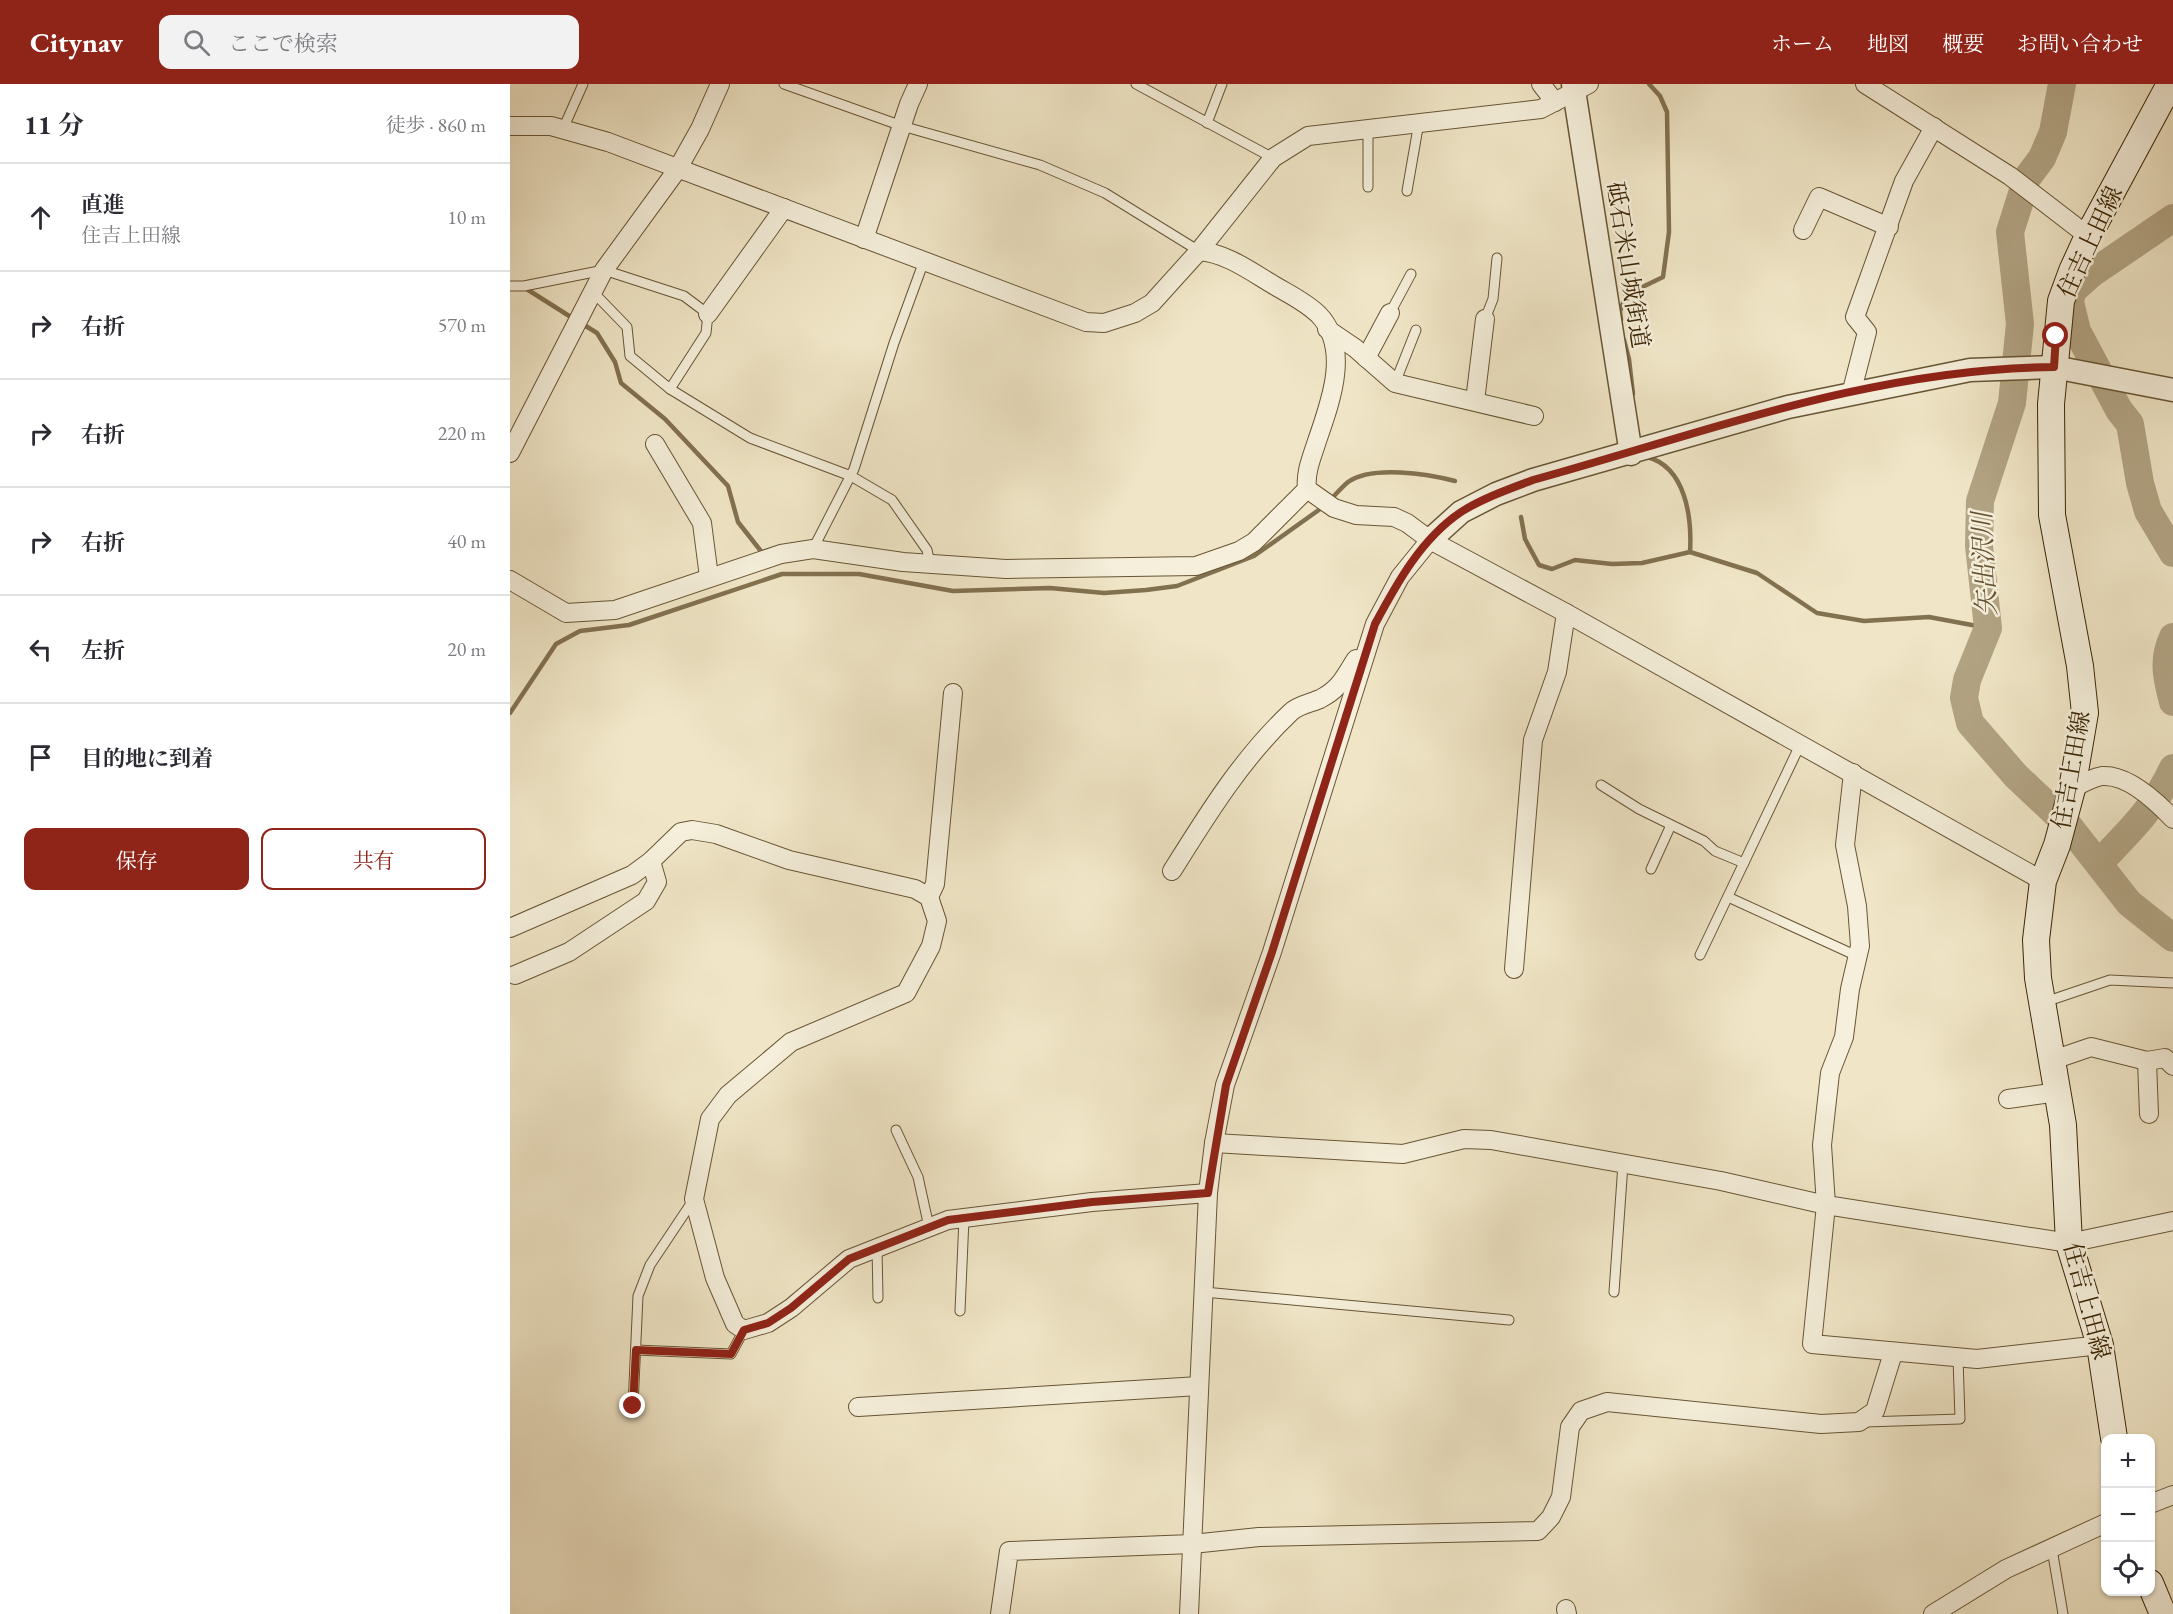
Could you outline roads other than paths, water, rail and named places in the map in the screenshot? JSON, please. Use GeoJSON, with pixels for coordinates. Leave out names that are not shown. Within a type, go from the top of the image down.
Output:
{"type":"FeatureCollection","features":[{"type":"Feature","properties":{"kind":"main road","name":"住吉上田線"},"geometry":{"type":"LineString","coordinates":[[2113,1434],[2100,1345],[2069,1244],[2063,1125],[2042,1003],[2036,940],[2043,881],[2057,845],[2069,798],[2085,713],[2080,666],[2052,514],[2050,469],[2054,367],[2061,302],[2088,236],[2170,84]]}},
{"type":"Feature","properties":{"kind":"main road"},"geometry":{"type":"LineString","coordinates":[[2155,1593],[2163,1614]]}},
{"type":"Feature","properties":{"kind":"street"},"geometry":{"type":"LineString","coordinates":[[510,453],[604,270],[677,170],[700,129],[720,84]]}},
{"type":"Feature","properties":{"kind":"street"},"geometry":{"type":"LineString","coordinates":[[864,239],[918,84]]}},
{"type":"Feature","properties":{"kind":"street"},"geometry":{"type":"LineString","coordinates":[[1540,84],[1573,90]]}},
{"type":"Feature","properties":{"kind":"street"},"geometry":{"type":"LineString","coordinates":[[1865,84],[2010,176],[2088,236]]}},
{"type":"Feature","properties":{"kind":"street"},"geometry":{"type":"LineString","coordinates":[[510,126],[551,126],[608,142],[677,170],[1086,322],[1104,323],[1136,313],[1152,303],[1199,251],[1273,158],[1308,136],[1368,127],[1541,109],[1573,90]]}},
{"type":"Feature","properties":{"kind":"street","name":"砥石米山城街道"},"geometry":{"type":"LineString","coordinates":[[1573,90],[1631,453]]}},
{"type":"Feature","properties":{"kind":"street"},"geometry":{"type":"LineString","coordinates":[[1851,394],[1867,332],[1855,317],[1904,181],[1934,127]]}},
{"type":"Feature","properties":{"kind":"street"},"geometry":{"type":"LineString","coordinates":[[1803,230],[1819,197],[1889,227]]}},
{"type":"Feature","properties":{"kind":"street"},"geometry":{"type":"LineString","coordinates":[[708,314],[784,208]]}},
{"type":"Feature","properties":{"kind":"street"},"geometry":{"type":"LineString","coordinates":[[510,580],[566,613],[615,610],[781,554],[813,549],[930,564],[1006,569],[1196,566],[1218,559],[1254,542],[1307,489],[1306,477],[1328,409],[1335,374],[1335,352],[1320,315],[1224,256],[1199,251]]}},
{"type":"Feature","properties":{"kind":"street"},"geometry":{"type":"LineString","coordinates":[[1366,358],[1390,313]]}},
{"type":"Feature","properties":{"kind":"street"},"geometry":{"type":"LineString","coordinates":[[1475,401],[1485,319]]}},
{"type":"Feature","properties":{"kind":"street"},"geometry":{"type":"LineString","coordinates":[[1327,329],[1395,383],[1534,416]]}},
{"type":"Feature","properties":{"kind":"street"},"geometry":{"type":"LineString","coordinates":[[1190,1614],[1208,1193],[1214,1143],[1226,1085],[1272,952],[1375,624],[1400,577],[1430,540],[1461,512],[1496,494],[1533,480],[1788,406],[1970,370],[2054,367],[2173,390]]}},
{"type":"Feature","properties":{"kind":"street"},"geometry":{"type":"LineString","coordinates":[[655,444],[702,523],[709,577]]}},
{"type":"Feature","properties":{"kind":"street"},"geometry":{"type":"LineString","coordinates":[[1307,489],[1334,508],[1356,515],[1394,517],[1407,523],[1430,540],[1853,773],[2043,881]]}},
{"type":"Feature","properties":{"kind":"street"},"geometry":{"type":"LineString","coordinates":[[1514,969],[1533,740],[1557,672],[1566,614]]}},
{"type":"Feature","properties":{"kind":"street"},"geometry":{"type":"LineString","coordinates":[[1172,871],[1217,799],[1262,742],[1293,710],[1337,688],[1348,677],[1361,652],[1366,652]]}},
{"type":"Feature","properties":{"kind":"street"},"geometry":{"type":"LineString","coordinates":[[929,897],[935,884],[953,693]]}},
{"type":"Feature","properties":{"kind":"street"},"geometry":{"type":"LineString","coordinates":[[1853,773],[1845,845],[1857,906],[1860,946],[1844,1037],[1830,1073],[1822,1145],[1826,1205],[1812,1344],[1977,1359],[2100,1345]]}},
{"type":"Feature","properties":{"kind":"street"},"geometry":{"type":"LineString","coordinates":[[2069,798],[2090,779],[2103,776],[2115,778],[2153,799],[2173,819]]}},
{"type":"Feature","properties":{"kind":"street"},"geometry":{"type":"LineString","coordinates":[[510,928],[632,875],[651,861],[681,832],[693,830],[716,834],[789,860],[915,889],[929,897],[937,921],[933,938],[906,993],[791,1042],[728,1095],[710,1119],[694,1198],[715,1278],[735,1324],[744,1330],[768,1323],[791,1308],[849,1259],[929,1227],[964,1218],[1092,1202],[1208,1193]]}},
{"type":"Feature","properties":{"kind":"street"},"geometry":{"type":"LineString","coordinates":[[516,975],[569,951],[646,901],[657,882],[651,861]]}},
{"type":"Feature","properties":{"kind":"street"},"geometry":{"type":"LineString","coordinates":[[2053,1060],[2091,1047],[2146,1061],[2165,1058],[2173,1066]]}},
{"type":"Feature","properties":{"kind":"street"},"geometry":{"type":"LineString","coordinates":[[2146,1061],[2149,1114]]}},
{"type":"Feature","properties":{"kind":"street"},"geometry":{"type":"LineString","coordinates":[[2008,1099],[2058,1092]]}},
{"type":"Feature","properties":{"kind":"street"},"geometry":{"type":"LineString","coordinates":[[1214,1143],[1403,1154],[1464,1139],[1491,1140],[1721,1181],[1826,1205],[2069,1244],[2173,1221]]}},
{"type":"Feature","properties":{"kind":"street"},"geometry":{"type":"LineString","coordinates":[[1000,1614],[1010,1551],[1192,1544],[1259,1536],[1538,1531],[1551,1516],[1562,1497],[1570,1427],[1581,1411],[1607,1402],[1821,1425],[1859,1422],[1875,1411],[1893,1353]]}},
{"type":"Feature","properties":{"kind":"street"},"geometry":{"type":"LineString","coordinates":[[858,1407],[1199,1386]]}},
{"type":"Feature","properties":{"kind":"street"},"geometry":{"type":"LineString","coordinates":[[2155,1502],[2173,1495]]}},
{"type":"Feature","properties":{"kind":"street"},"geometry":{"type":"LineString","coordinates":[[1933,1614],[2006,1569],[2101,1525]]}},
{"type":"Feature","properties":{"kind":"lane"},"geometry":{"type":"LineString","coordinates":[[563,129],[583,84]]}},
{"type":"Feature","properties":{"kind":"lane"},"geometry":{"type":"LineString","coordinates":[[784,84],[902,126],[1040,165],[1106,193],[1199,251]]}},
{"type":"Feature","properties":{"kind":"lane"},"geometry":{"type":"LineString","coordinates":[[1136,84],[1273,158]]}},
{"type":"Feature","properties":{"kind":"lane"},"geometry":{"type":"LineString","coordinates":[[1207,123],[1222,84]]}},
{"type":"Feature","properties":{"kind":"lane"},"geometry":{"type":"LineString","coordinates":[[1407,191],[1419,122]]}},
{"type":"Feature","properties":{"kind":"lane"},"geometry":{"type":"LineString","coordinates":[[1368,127],[1368,187]]}},
{"type":"Feature","properties":{"kind":"lane"},"geometry":{"type":"LineString","coordinates":[[1485,319],[1493,299],[1497,258]]}},
{"type":"Feature","properties":{"kind":"lane"},"geometry":{"type":"LineString","coordinates":[[813,549],[851,476],[924,261]]}},
{"type":"Feature","properties":{"kind":"lane"},"geometry":{"type":"LineString","coordinates":[[510,286],[524,286],[604,270],[684,296],[708,314],[706,333],[670,390]]}},
{"type":"Feature","properties":{"kind":"lane"},"geometry":{"type":"LineString","coordinates":[[1390,313],[1411,274]]}},
{"type":"Feature","properties":{"kind":"lane"},"geometry":{"type":"LineString","coordinates":[[593,292],[627,327],[630,356],[670,390],[750,438],[851,476],[892,500],[927,550],[930,564]]}},
{"type":"Feature","properties":{"kind":"lane"},"geometry":{"type":"LineString","coordinates":[[1395,383],[1416,330]]}},
{"type":"Feature","properties":{"kind":"lane"},"geometry":{"type":"LineString","coordinates":[[1700,955],[1800,745]]}},
{"type":"Feature","properties":{"kind":"lane"},"geometry":{"type":"LineString","coordinates":[[1601,785],[1704,841],[1715,851],[1744,863]]}},
{"type":"Feature","properties":{"kind":"lane"},"geometry":{"type":"LineString","coordinates":[[1651,869],[1671,825]]}},
{"type":"Feature","properties":{"kind":"lane"},"geometry":{"type":"LineString","coordinates":[[1728,897],[1857,956]]}},
{"type":"Feature","properties":{"kind":"lane"},"geometry":{"type":"LineString","coordinates":[[2042,1003],[2110,980],[2173,983]]}},
{"type":"Feature","properties":{"kind":"lane"},"geometry":{"type":"LineString","coordinates":[[896,1130],[918,1177],[929,1227]]}},
{"type":"Feature","properties":{"kind":"lane"},"geometry":{"type":"LineString","coordinates":[[1614,1292],[1623,1164]]}},
{"type":"Feature","properties":{"kind":"lane"},"geometry":{"type":"LineString","coordinates":[[633,1406],[638,1296],[650,1265],[694,1198]]}},
{"type":"Feature","properties":{"kind":"lane"},"geometry":{"type":"LineString","coordinates":[[960,1311],[964,1218]]}},
{"type":"Feature","properties":{"kind":"lane"},"geometry":{"type":"LineString","coordinates":[[877,1247],[878,1298]]}},
{"type":"Feature","properties":{"kind":"lane"},"geometry":{"type":"LineString","coordinates":[[1204,1292],[1509,1320]]}},
{"type":"Feature","properties":{"kind":"lane"},"geometry":{"type":"LineString","coordinates":[[636,1350],[731,1354],[744,1330]]}},
{"type":"Feature","properties":{"kind":"lane"},"geometry":{"type":"LineString","coordinates":[[1859,1422],[1960,1419],[1958,1358]]}},
{"type":"Feature","properties":{"kind":"lane"},"geometry":{"type":"LineString","coordinates":[[2052,1549],[2063,1614]]}},
{"type":"Feature","properties":{"kind":"waterway"},"geometry":{"type":"LineString","coordinates":[[1621,320],[1620,311],[1626,295],[1663,277],[1669,232],[1667,112],[1660,96],[1649,84]]}},
{"type":"Feature","properties":{"kind":"waterway","name":"矢出沢川"},"geometry":{"type":"LineString","coordinates":[[2062,84],[2053,132],[2042,158],[2027,178],[2010,232],[2020,324],[2012,403],[1980,501],[1979,546],[1988,628],[1967,680],[1964,698],[1970,723],[2016,776],[2068,825],[2129,903],[2173,938]]}},
{"type":"Feature","properties":{"kind":"waterway"},"geometry":{"type":"LineString","coordinates":[[2173,218],[2091,274],[2072,291],[2070,302],[2077,331],[2119,410],[2130,424],[2140,483],[2148,511],[2173,553]]}},
{"type":"Feature","properties":{"kind":"waterway"},"geometry":{"type":"LineString","coordinates":[[525,288],[574,319]]}},
{"type":"Feature","properties":{"kind":"waterway"},"geometry":{"type":"LineString","coordinates":[[581,323],[597,333],[615,362],[621,383],[665,419],[728,486],[738,522],[764,555]]}},
{"type":"Feature","properties":{"kind":"waterway"},"geometry":{"type":"LineString","coordinates":[[1624,340],[1629,359],[1633,394]]}},
{"type":"Feature","properties":{"kind":"waterway"},"geometry":{"type":"LineString","coordinates":[[1647,457],[1670,471],[1678,482],[1688,510],[1690,552]]}},
{"type":"Feature","properties":{"kind":"waterway"},"geometry":{"type":"LineString","coordinates":[[1331,499],[1348,482],[1371,474],[1400,472],[1455,481]]}},
{"type":"Feature","properties":{"kind":"waterway"},"geometry":{"type":"LineString","coordinates":[[510,713],[556,644],[580,631],[629,625],[782,574],[859,574],[953,591],[1050,588],[1104,593],[1146,590],[1177,586],[1254,556],[1323,507]]}},
{"type":"Feature","properties":{"kind":"waterway"},"geometry":{"type":"LineString","coordinates":[[1521,517],[1525,539],[1539,565],[1552,569],[1575,560],[1612,564],[1642,563],[1690,552],[1757,573],[1817,613],[1864,621],[1929,617],[1988,628]]}},
{"type":"Feature","properties":{"kind":"waterway"},"geometry":{"type":"LineString","coordinates":[[2173,637],[2167,662],[2167,677],[2173,702]]}},
{"type":"Feature","properties":{"kind":"waterway"},"geometry":{"type":"LineString","coordinates":[[2100,862],[2150,807],[2173,768]]}}]}
